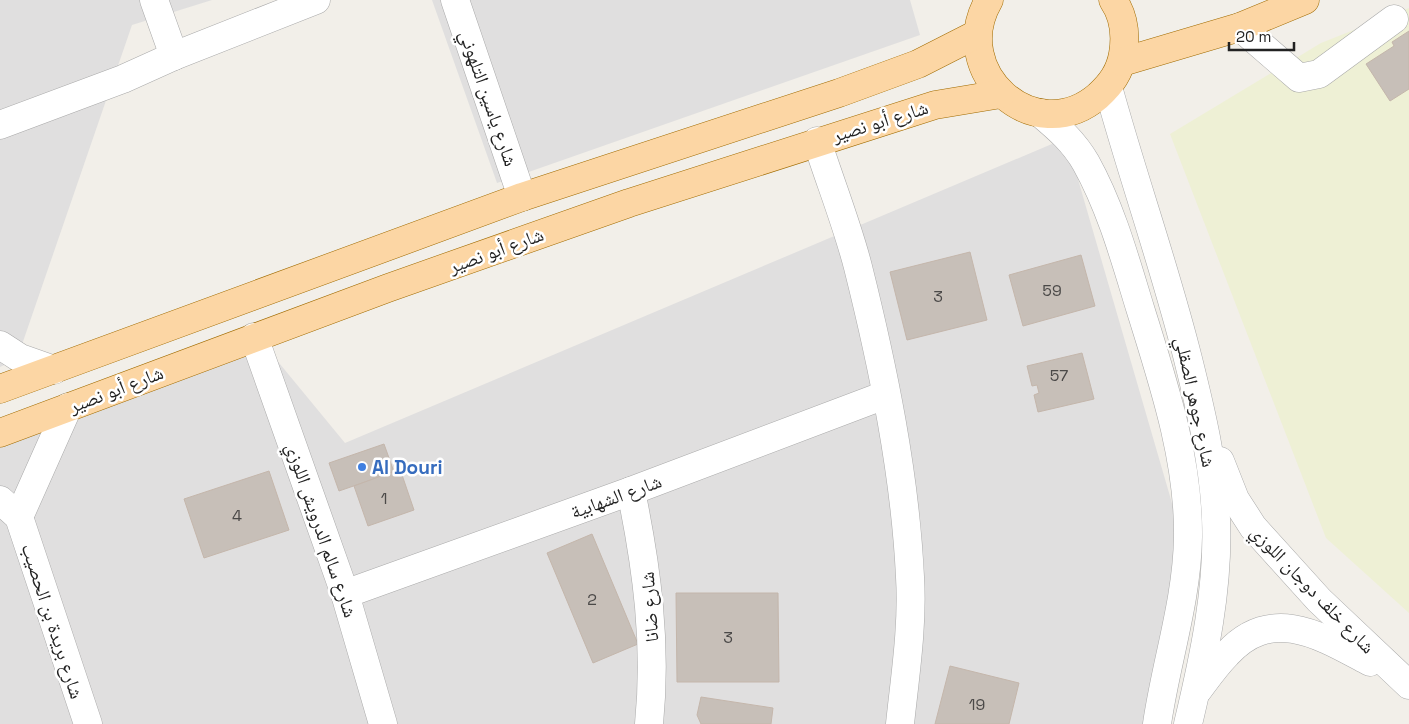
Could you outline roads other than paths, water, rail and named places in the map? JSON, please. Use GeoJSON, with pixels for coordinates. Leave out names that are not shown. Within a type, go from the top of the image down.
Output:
{"type":"FeatureCollection","features":[{"type":"Feature","properties":{"kind":"main road"},"geometry":{"type":"LineString","coordinates":[[989,0],[977,34],[979,56],[987,77],[1001,94],[1019,106],[1040,113],[1065,112],[1089,104],[1108,87],[1122,62],[1125,43],[1123,24],[1113,0]]}},
{"type":"Feature","properties":{"kind":"main road"},"geometry":{"type":"LineString","coordinates":[[1122,62],[1240,27],[1305,0]]}},
{"type":"Feature","properties":{"kind":"main road","name":"شارع أبو نصير"},"geometry":{"type":"LineString","coordinates":[[0,389],[247,296],[522,197],[839,93],[918,64],[977,34]]}},
{"type":"Feature","properties":{"kind":"main road","name":"شارع أبو نصير"},"geometry":{"type":"LineString","coordinates":[[0,433],[254,337],[629,202],[935,104],[1001,94]]}},
{"type":"Feature","properties":{"kind":"street"},"geometry":{"type":"LineString","coordinates":[[154,0],[174,56]]}},
{"type":"Feature","properties":{"kind":"street"},"geometry":{"type":"LineString","coordinates":[[0,125],[123,79],[174,56],[316,0]]}},
{"type":"Feature","properties":{"kind":"street","name":"شارع ياسين التلهوني"},"geometry":{"type":"LineString","coordinates":[[455,0],[522,197]]}},
{"type":"Feature","properties":{"kind":"street"},"geometry":{"type":"LineString","coordinates":[[1240,27],[1299,78],[1319,74],[1394,20]]}},
{"type":"Feature","properties":{"kind":"street","name":"شارع جوهر الصقلي"},"geometry":{"type":"LineString","coordinates":[[1108,87],[1169,285],[1202,413],[1214,494],[1216,541],[1210,615],[1188,724]]}},
{"type":"Feature","properties":{"kind":"street","name":"شارع جوهر الصقلي"},"geometry":{"type":"LineString","coordinates":[[1040,113],[1068,136],[1085,162],[1098,188],[1120,244],[1147,332],[1173,422],[1181,461],[1188,536],[1186,571],[1157,724]]}},
{"type":"Feature","properties":{"kind":"street"},"geometry":{"type":"LineString","coordinates":[[817,141],[858,265],[886,395],[902,489],[910,578],[906,666],[900,724]]}},
{"type":"Feature","properties":{"kind":"street","name":"شارع سالم الدرويش اللوزي"},"geometry":{"type":"LineString","coordinates":[[254,337],[345,594],[383,724]]}},
{"type":"Feature","properties":{"kind":"street"},"geometry":{"type":"LineString","coordinates":[[0,345],[20,358],[54,370]]}},
{"type":"Feature","properties":{"kind":"street","name":"شارع الشهابية"},"geometry":{"type":"LineString","coordinates":[[345,594],[631,491],[886,395]]}},
{"type":"Feature","properties":{"kind":"street","name":"شارع بريدة بن الحصيب"},"geometry":{"type":"LineString","coordinates":[[68,407],[10,509],[88,724]]}},
{"type":"Feature","properties":{"kind":"street","name":"شارع خلف دوجان اللوزي"},"geometry":{"type":"LineString","coordinates":[[1202,413],[1235,500],[1253,528],[1319,600],[1404,681]]}},
{"type":"Feature","properties":{"kind":"street","name":"شارع ضانا"},"geometry":{"type":"LineString","coordinates":[[631,491],[646,564],[651,622],[653,683],[649,724]]}},
{"type":"Feature","properties":{"kind":"street","name":"شارع خلف دوجان اللوزي"},"geometry":{"type":"LineString","coordinates":[[1195,694],[1227,653],[1254,634],[1276,628],[1297,629],[1315,633],[1404,681]]}},
{"type":"Feature","properties":{"kind":"place","name":"Al Douri"},"geometry":{"type":"Point","coordinates":[362,467]}}]}
